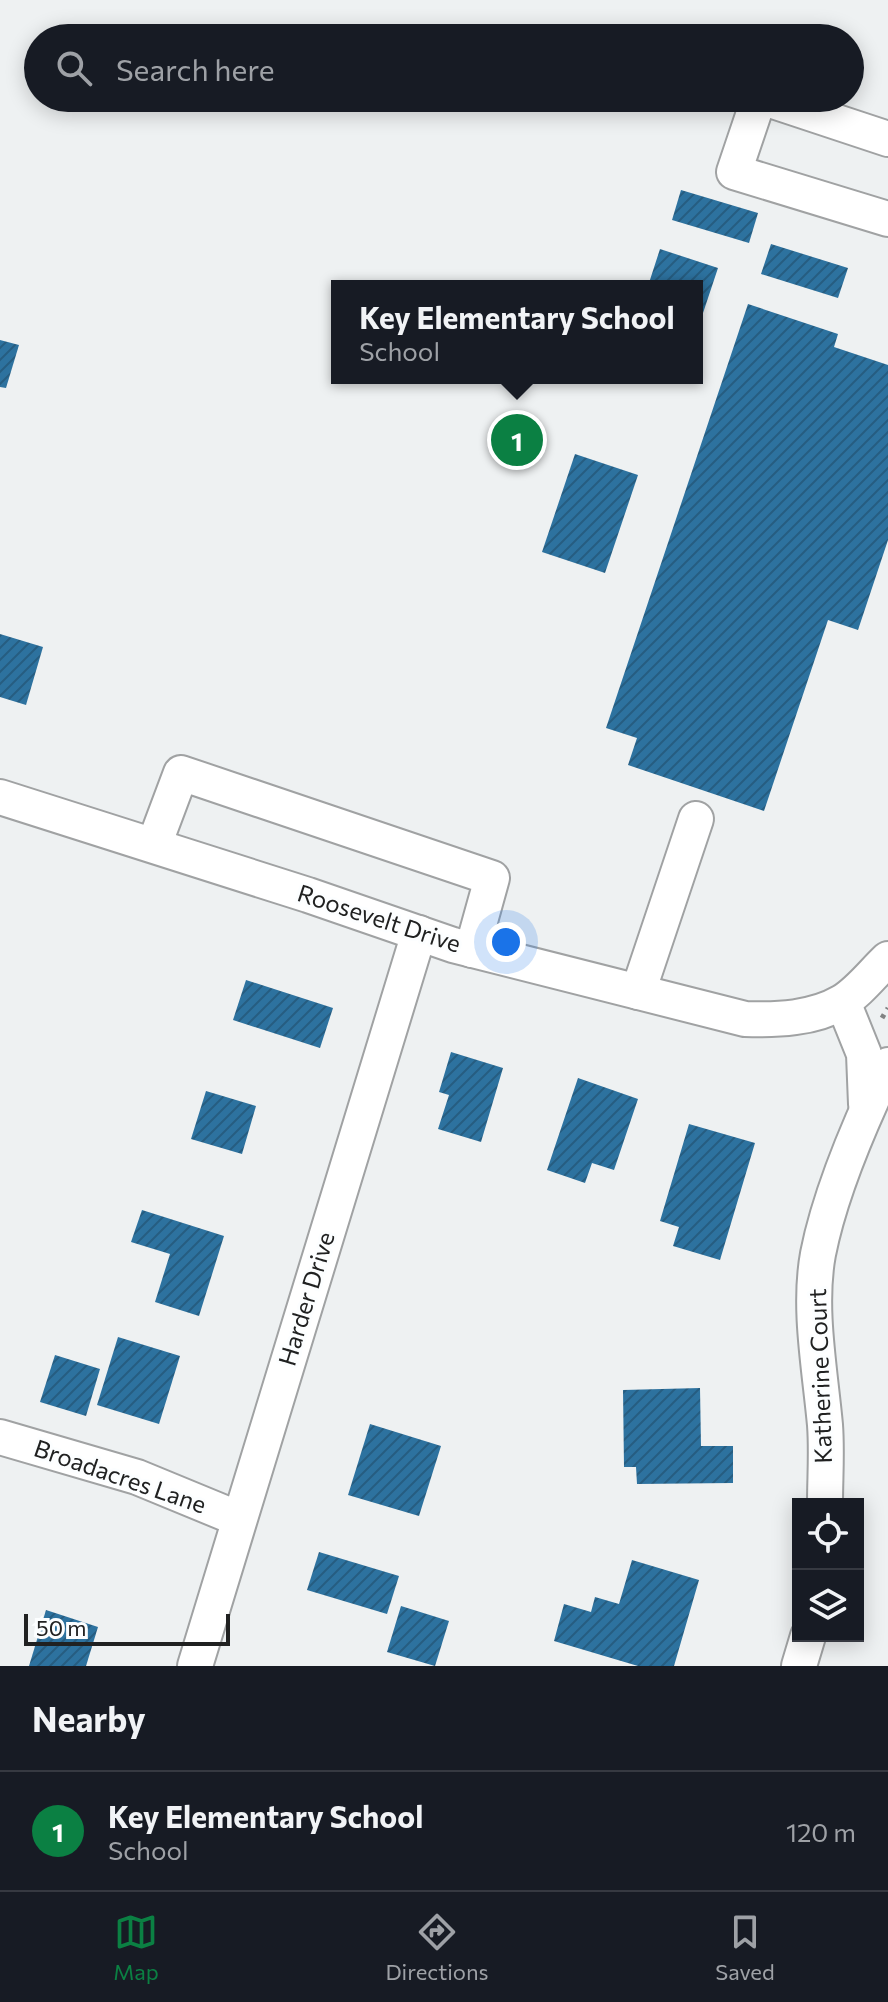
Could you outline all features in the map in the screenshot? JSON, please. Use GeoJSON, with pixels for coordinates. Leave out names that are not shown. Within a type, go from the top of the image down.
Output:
{"type":"FeatureCollection","features":[{"type":"Feature","properties":{"kind":"street"},"geometry":{"type":"LineString","coordinates":[[756,112],[734,172],[888,219]]}},
{"type":"Feature","properties":{"kind":"street"},"geometry":{"type":"LineString","coordinates":[[804,112],[888,139]]}},
{"type":"Feature","properties":{"kind":"street"},"geometry":{"type":"LineString","coordinates":[[154,845],[181,773],[492,878],[472,950]]}},
{"type":"Feature","properties":{"kind":"street","name":"Roosevelt Drive"},"geometry":{"type":"LineString","coordinates":[[0,797],[472,950],[756,1019],[779,1020],[802,1016],[843,1002],[888,959]]}},
{"type":"Feature","properties":{"kind":"street"},"geometry":{"type":"LineString","coordinates":[[638,992],[696,819]]}},
{"type":"Feature","properties":{"kind":"street","name":"Harder Drive"},"geometry":{"type":"LineString","coordinates":[[195,1666],[419,933]]}},
{"type":"Feature","properties":{"kind":"street","name":"Katherine Court"},"geometry":{"type":"LineString","coordinates":[[843,1002],[864,1054],[866,1112]]}},
{"type":"Feature","properties":{"kind":"street","name":"Katherine Court"},"geometry":{"type":"LineString","coordinates":[[825,1498],[825,1429],[815,1324],[818,1255],[839,1183],[888,1065]]}},
{"type":"Feature","properties":{"kind":"street","name":"Broadacres Lane"},"geometry":{"type":"LineString","coordinates":[[0,1437],[137,1477],[239,1519]]}},
{"type":"Feature","properties":{"kind":"street"},"geometry":{"type":"LineString","coordinates":[[799,1666],[806,1642]]}},
{"type":"Feature","properties":{"kind":"building"},"geometry":{"type":"Polygon","coordinates":[[[681,190],[758,213],[749,243],[672,220],[681,190]]]}},
{"type":"Feature","properties":{"kind":"building"},"geometry":{"type":"Polygon","coordinates":[[[771,244],[848,268],[838,298],[761,274],[771,244]]]}},
{"type":"Feature","properties":{"kind":"building"},"geometry":{"type":"Polygon","coordinates":[[[660,249],[718,268],[703,313],[703,280],[650,280],[660,249]]]}},
{"type":"Feature","properties":{"kind":"building"},"geometry":{"type":"Polygon","coordinates":[[[748,304],[838,334],[834,347],[888,365],[888,540],[858,630],[828,620],[764,811],[628,765],[637,738],[606,728],[748,304]]]}},
{"type":"Feature","properties":{"kind":"building"},"geometry":{"type":"Polygon","coordinates":[[[0,340],[19,345],[6,388],[0,387],[0,340]]]}},
{"type":"Feature","properties":{"kind":"building"},"geometry":{"type":"Polygon","coordinates":[[[575,454],[638,475],[605,573],[542,552],[575,454]]]}},
{"type":"Feature","properties":{"kind":"building"},"geometry":{"type":"Polygon","coordinates":[[[0,634],[43,647],[26,705],[0,697],[0,634]]]}},
{"type":"Feature","properties":{"kind":"building"},"geometry":{"type":"Polygon","coordinates":[[[246,980],[333,1008],[320,1048],[233,1020],[246,980]]]}},
{"type":"Feature","properties":{"kind":"building"},"geometry":{"type":"Polygon","coordinates":[[[451,1052],[503,1068],[481,1142],[438,1129],[449,1095],[439,1092],[451,1052]]]}},
{"type":"Feature","properties":{"kind":"building"},"geometry":{"type":"Polygon","coordinates":[[[578,1078],[638,1099],[614,1170],[592,1163],[585,1183],[547,1170],[578,1078]]]}},
{"type":"Feature","properties":{"kind":"building"},"geometry":{"type":"Polygon","coordinates":[[[206,1091],[256,1106],[242,1154],[191,1139],[206,1091]]]}},
{"type":"Feature","properties":{"kind":"building"},"geometry":{"type":"Polygon","coordinates":[[[689,1124],[755,1143],[720,1260],[673,1246],[679,1227],[660,1221],[689,1124]]]}},
{"type":"Feature","properties":{"kind":"building"},"geometry":{"type":"Polygon","coordinates":[[[142,1210],[224,1236],[199,1316],[155,1302],[170,1254],[131,1242],[142,1210]]]}},
{"type":"Feature","properties":{"kind":"building"},"geometry":{"type":"Polygon","coordinates":[[[118,1337],[180,1356],[159,1424],[97,1405],[118,1337]]]}},
{"type":"Feature","properties":{"kind":"building"},"geometry":{"type":"Polygon","coordinates":[[[55,1355],[100,1369],[86,1416],[40,1402],[55,1355]]]}},
{"type":"Feature","properties":{"kind":"building"},"geometry":{"type":"Polygon","coordinates":[[[700,1388],[701,1446],[733,1446],[733,1483],[637,1484],[636,1467],[624,1467],[623,1390],[700,1388]]]}},
{"type":"Feature","properties":{"kind":"building"},"geometry":{"type":"Polygon","coordinates":[[[370,1424],[441,1446],[419,1516],[348,1495],[370,1424]]]}},
{"type":"Feature","properties":{"kind":"building"},"geometry":{"type":"Polygon","coordinates":[[[319,1552],[399,1576],[387,1614],[307,1590],[319,1552]]]}},
{"type":"Feature","properties":{"kind":"building"},"geometry":{"type":"Polygon","coordinates":[[[632,1560],[699,1580],[674,1666],[638,1666],[554,1641],[564,1604],[591,1612],[595,1597],[619,1604],[632,1560]]]}},
{"type":"Feature","properties":{"kind":"building"},"geometry":{"type":"Polygon","coordinates":[[[401,1606],[449,1621],[435,1666],[387,1652],[401,1606]]]}},
{"type":"Feature","properties":{"kind":"building"},"geometry":{"type":"Polygon","coordinates":[[[46,1610],[98,1627],[86,1666],[29,1666],[46,1610]]]}},
{"type":"Feature","properties":{"kind":"place","name":"Key Elementary School"},"geometry":{"type":"Point","coordinates":[517,440]}}]}
